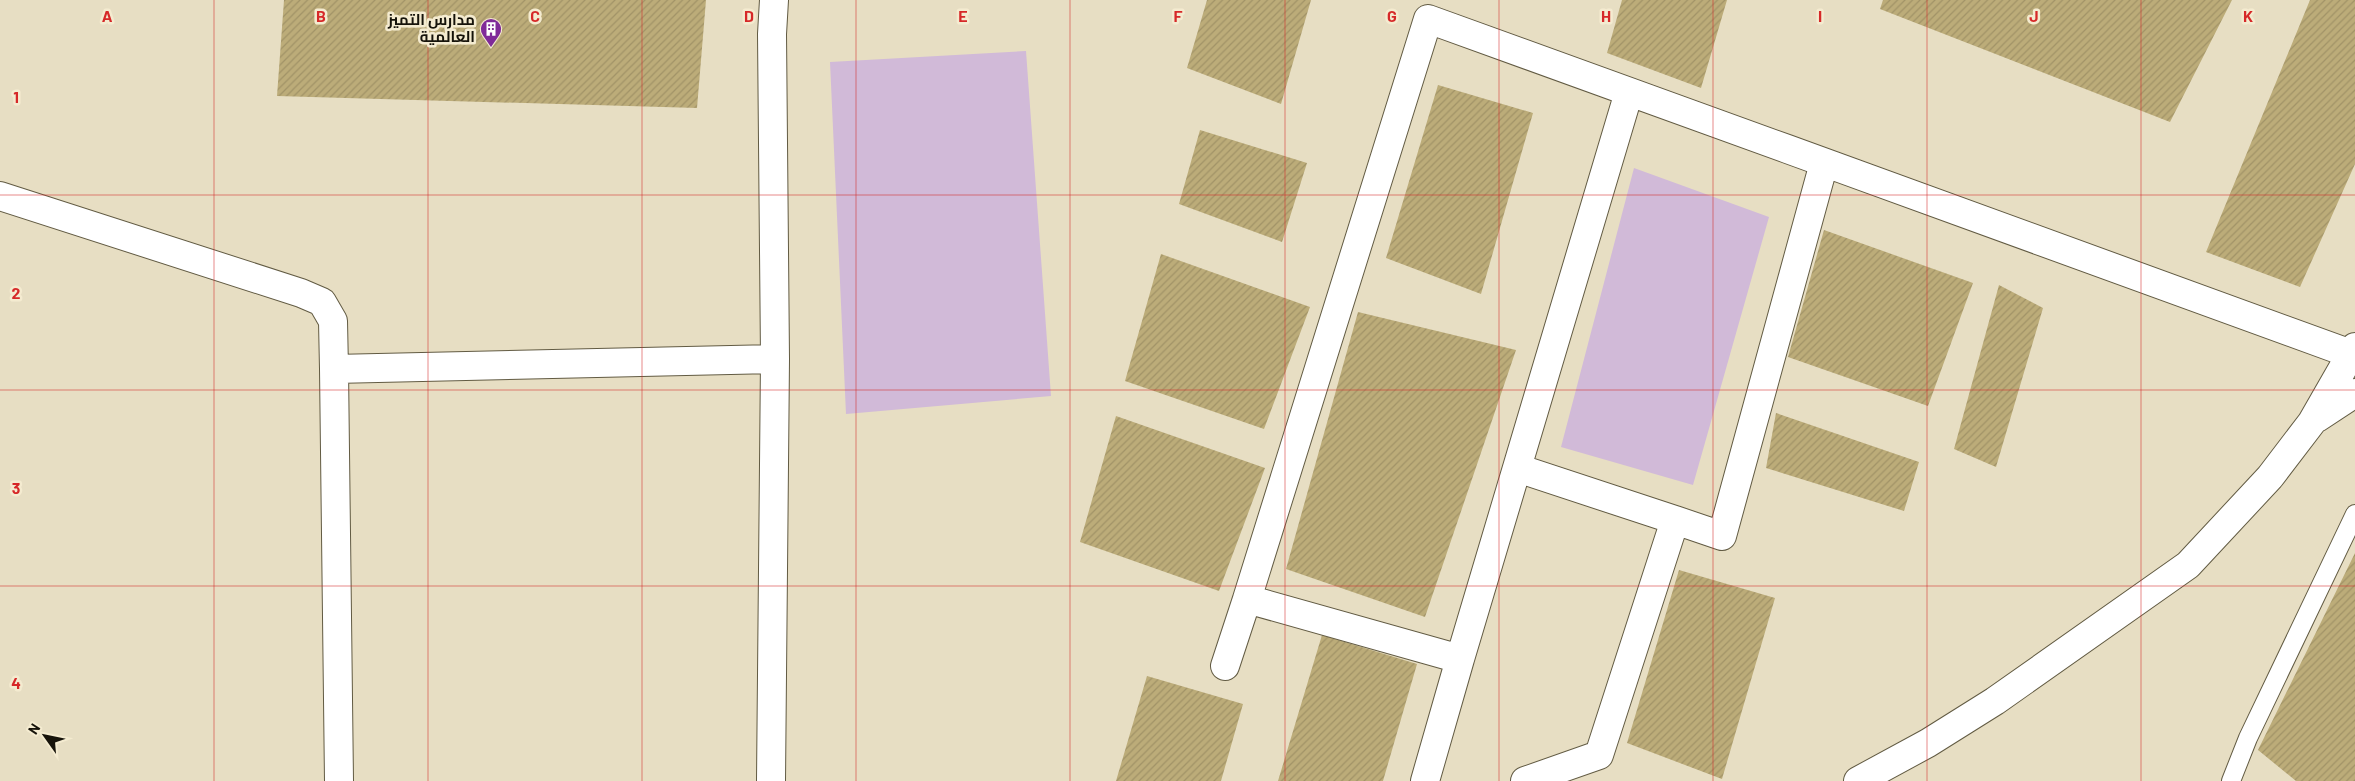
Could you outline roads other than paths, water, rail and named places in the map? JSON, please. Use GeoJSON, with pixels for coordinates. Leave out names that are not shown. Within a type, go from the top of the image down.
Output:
{"type":"FeatureCollection","features":[{"type":"Feature","properties":{"kind":"street"},"geometry":{"type":"LineString","coordinates":[[771,781],[775,359],[772,34],[774,0]]}},
{"type":"Feature","properties":{"kind":"street"},"geometry":{"type":"LineString","coordinates":[[1225,666],[1428,19],[1824,163],[2353,350],[2312,422],[2270,477],[2188,565],[1995,701],[1928,743],[1858,781]]}},
{"type":"Feature","properties":{"kind":"street"},"geometry":{"type":"LineString","coordinates":[[1425,781],[1629,92]]}},
{"type":"Feature","properties":{"kind":"street"},"geometry":{"type":"LineString","coordinates":[[1517,468],[1722,536],[1824,163]]}},
{"type":"Feature","properties":{"kind":"street"},"geometry":{"type":"LineString","coordinates":[[0,196],[301,293],[322,302],[333,321],[339,781]]}},
{"type":"Feature","properties":{"kind":"street"},"geometry":{"type":"LineString","coordinates":[[334,369],[775,359]]}},
{"type":"Feature","properties":{"kind":"street"},"geometry":{"type":"LineString","coordinates":[[2312,422],[2355,393]]}},
{"type":"Feature","properties":{"kind":"street"},"geometry":{"type":"LineString","coordinates":[[1525,781],[1599,755],[1675,520]]}},
{"type":"Feature","properties":{"kind":"street"},"geometry":{"type":"LineString","coordinates":[[1247,599],[1460,659]]}},
{"type":"Feature","properties":{"kind":"lane"},"geometry":{"type":"LineString","coordinates":[[2231,781],[2248,738],[2355,514]]}},
{"type":"Feature","properties":{"kind":"place","name":"مدارس التميز العالمية"},"geometry":{"type":"Point","coordinates":[491,48]}}]}
